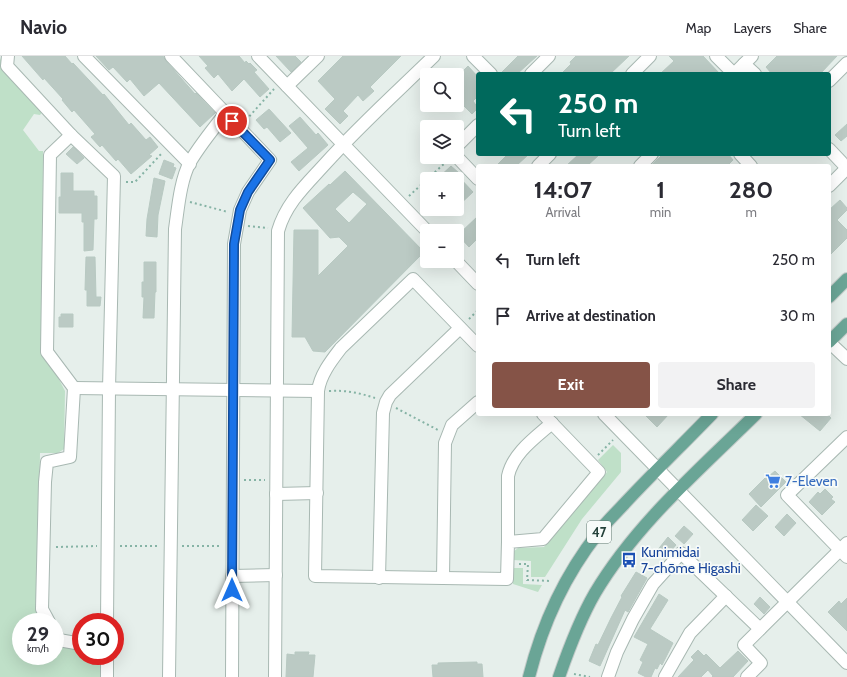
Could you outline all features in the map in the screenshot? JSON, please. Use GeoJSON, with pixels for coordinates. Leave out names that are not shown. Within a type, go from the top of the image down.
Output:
{"type":"FeatureCollection","features":[{"type":"Feature","properties":{"kind":"main road"},"geometry":{"type":"LineString","coordinates":[[831,295],[847,279]]}},
{"type":"Feature","properties":{"kind":"main road"},"geometry":{"type":"LineString","coordinates":[[831,340],[847,324]]}},
{"type":"Feature","properties":{"kind":"main road","name":"47"},"geometry":{"type":"LineString","coordinates":[[529,677],[536,649],[562,590],[571,573],[599,532],[657,469],[710,416]]}},
{"type":"Feature","properties":{"kind":"main road","name":"47"},"geometry":{"type":"LineString","coordinates":[[559,677],[570,644],[595,593],[623,553],[645,525],[678,490],[754,416]]}},
{"type":"Feature","properties":{"kind":"street"},"geometry":{"type":"LineString","coordinates":[[8,56],[7,66],[71,135],[114,176],[107,613]]}},
{"type":"Feature","properties":{"kind":"street"},"geometry":{"type":"LineString","coordinates":[[84,56],[190,164]]}},
{"type":"Feature","properties":{"kind":"street"},"geometry":{"type":"LineString","coordinates":[[171,56],[270,160],[248,192],[238,220],[234,244],[232,677]]}},
{"type":"Feature","properties":{"kind":"street"},"geometry":{"type":"LineString","coordinates":[[258,56],[420,224]]}},
{"type":"Feature","properties":{"kind":"street"},"geometry":{"type":"LineString","coordinates":[[285,84],[318,56]]}},
{"type":"Feature","properties":{"kind":"street"},"geometry":{"type":"LineString","coordinates":[[275,677],[278,231],[282,218],[296,195],[343,144],[434,56]]}},
{"type":"Feature","properties":{"kind":"street"},"geometry":{"type":"LineString","coordinates":[[473,56],[489,72]]}},
{"type":"Feature","properties":{"kind":"street"},"geometry":{"type":"LineString","coordinates":[[533,72],[549,56]]}},
{"type":"Feature","properties":{"kind":"street"},"geometry":{"type":"LineString","coordinates":[[634,72],[650,56]]}},
{"type":"Feature","properties":{"kind":"street"},"geometry":{"type":"LineString","coordinates":[[716,56],[732,72]]}},
{"type":"Feature","properties":{"kind":"street"},"geometry":{"type":"LineString","coordinates":[[736,72],[748,60],[754,72]]}},
{"type":"Feature","properties":{"kind":"street"},"geometry":{"type":"LineString","coordinates":[[831,79],[847,63]]}},
{"type":"Feature","properties":{"kind":"street"},"geometry":{"type":"LineString","coordinates":[[169,677],[174,229],[179,199],[190,164],[208,136],[225,114]]}},
{"type":"Feature","properties":{"kind":"street"},"geometry":{"type":"LineString","coordinates":[[464,139],[476,127]]}},
{"type":"Feature","properties":{"kind":"street"},"geometry":{"type":"LineString","coordinates":[[44,613],[42,609],[44,482],[47,462],[70,457],[74,388],[47,352],[50,155],[71,135]]}},
{"type":"Feature","properties":{"kind":"street"},"geometry":{"type":"LineString","coordinates":[[831,152],[847,168],[831,184]]}},
{"type":"Feature","properties":{"kind":"street"},"geometry":{"type":"LineString","coordinates":[[540,164],[548,156]]}},
{"type":"Feature","properties":{"kind":"street"},"geometry":{"type":"LineString","coordinates":[[642,164],[650,156]]}},
{"type":"Feature","properties":{"kind":"street"},"geometry":{"type":"LineString","coordinates":[[464,164],[476,177]]}},
{"type":"Feature","properties":{"kind":"street"},"geometry":{"type":"LineString","coordinates":[[463,268],[476,282]]}},
{"type":"Feature","properties":{"kind":"street"},"geometry":{"type":"LineString","coordinates":[[476,344],[413,279],[341,348],[330,361],[319,383],[318,391],[315,576],[507,579],[508,476],[510,467],[518,455],[552,423]]}},
{"type":"Feature","properties":{"kind":"street"},"geometry":{"type":"LineString","coordinates":[[379,578],[383,413],[386,402],[390,395],[460,328]]}},
{"type":"Feature","properties":{"kind":"street"},"geometry":{"type":"LineString","coordinates":[[831,344],[847,360]]}},
{"type":"Feature","properties":{"kind":"street"},"geometry":{"type":"LineString","coordinates":[[74,388],[318,391]]}},
{"type":"Feature","properties":{"kind":"street"},"geometry":{"type":"LineString","coordinates":[[443,578],[445,443],[452,425],[476,404]]}},
{"type":"Feature","properties":{"kind":"street"},"geometry":{"type":"LineString","coordinates":[[508,542],[543,540],[598,472],[545,416]]}},
{"type":"Feature","properties":{"kind":"street"},"geometry":{"type":"LineString","coordinates":[[606,416],[847,663]]}},
{"type":"Feature","properties":{"kind":"street"},"geometry":{"type":"LineString","coordinates":[[747,677],[761,663],[744,645],[787,601],[845,550],[787,495],[847,436]]}},
{"type":"Feature","properties":{"kind":"street"},"geometry":{"type":"LineString","coordinates":[[276,494],[317,493]]}},
{"type":"Feature","properties":{"kind":"street"},"geometry":{"type":"LineString","coordinates":[[608,677],[617,652],[653,584],[681,553],[760,629]]}},
{"type":"Feature","properties":{"kind":"street"},"geometry":{"type":"LineString","coordinates":[[232,576],[276,575]]}},
{"type":"Feature","properties":{"kind":"street"},"geometry":{"type":"LineString","coordinates":[[666,677],[690,633],[726,596]]}},
{"type":"Feature","properties":{"kind":"street"},"geometry":{"type":"LineString","coordinates":[[107,665],[107,677]]}},
{"type":"Feature","properties":{"kind":"path"},"geometry":{"type":"LineString","coordinates":[[239,128],[285,84]]}},
{"type":"Feature","properties":{"kind":"path"},"geometry":{"type":"LineString","coordinates":[[114,182],[135,182],[170,144]]}},
{"type":"Feature","properties":{"kind":"path"},"geometry":{"type":"LineString","coordinates":[[409,196],[443,164]]}},
{"type":"Feature","properties":{"kind":"path"},"geometry":{"type":"LineString","coordinates":[[179,199],[238,220],[271,228]]}},
{"type":"Feature","properties":{"kind":"path"},"geometry":{"type":"LineString","coordinates":[[589,462],[614,439]]}},
{"type":"Feature","properties":{"kind":"path"},"geometry":{"type":"LineString","coordinates":[[233,480],[268,480]]}},
{"type":"Feature","properties":{"kind":"path"},"geometry":{"type":"LineString","coordinates":[[43,547],[232,546]]}},
{"type":"Feature","properties":{"kind":"path"},"geometry":{"type":"LineString","coordinates":[[507,564],[528,564],[527,580],[551,581]]}},
{"type":"Feature","properties":{"kind":"path"},"geometry":{"type":"LineString","coordinates":[[574,674],[590,677]]}},
{"type":"Feature","properties":{"kind":"green space"},"geometry":{"type":"Polygon","coordinates":[[[0,58],[8,76],[43,111],[40,115],[34,114],[23,130],[39,151],[43,151],[42,346],[65,391],[64,449],[58,453],[40,453],[38,608],[40,613],[12,613],[12,665],[64,665],[64,643],[72,645],[72,665],[101,665],[102,677],[0,677],[0,58]]]}},
{"type":"Feature","properties":{"kind":"green space"},"geometry":{"type":"Polygon","coordinates":[[[613,445],[621,453],[621,472],[582,519],[545,577],[531,577],[531,561],[513,560],[513,552],[518,548],[544,547],[565,519],[607,472],[598,460],[613,445]]]}},
{"type":"Feature","properties":{"kind":"green space"},"geometry":{"type":"Polygon","coordinates":[[[513,568],[523,568],[523,584],[542,585],[538,592],[513,584],[513,568]]]}},
{"type":"Feature","properties":{"kind":"building"},"geometry":{"type":"Polygon","coordinates":[[[22,56],[65,56],[103,95],[104,94],[129,125],[131,123],[146,140],[150,137],[158,147],[149,155],[152,156],[131,174],[118,159],[116,161],[102,145],[100,147],[91,137],[95,134],[74,110],[72,112],[62,100],[63,99],[44,78],[43,80],[22,56]]]}},
{"type":"Feature","properties":{"kind":"building"},"geometry":{"type":"Polygon","coordinates":[[[96,56],[163,56],[195,94],[196,93],[215,113],[200,127],[159,83],[144,96],[130,79],[127,82],[113,67],[109,70],[96,56]]]}},
{"type":"Feature","properties":{"kind":"building"},"geometry":{"type":"Polygon","coordinates":[[[199,56],[239,56],[245,63],[246,61],[249,64],[250,63],[257,70],[254,72],[269,89],[260,97],[244,79],[232,91],[218,74],[214,78],[205,68],[208,66],[199,56]]]}},
{"type":"Feature","properties":{"kind":"building"},"geometry":{"type":"Polygon","coordinates":[[[276,56],[295,56],[301,62],[291,72],[276,56]]]}},
{"type":"Feature","properties":{"kind":"building"},"geometry":{"type":"Polygon","coordinates":[[[343,56],[401,56],[370,87],[374,91],[363,101],[358,95],[343,111],[348,116],[340,124],[325,109],[335,99],[318,81],[343,56]]]}},
{"type":"Feature","properties":{"kind":"building"},"geometry":{"type":"Polygon","coordinates":[[[518,56],[537,56],[519,72],[502,72],[518,56]]]}},
{"type":"Feature","properties":{"kind":"building"},"geometry":{"type":"Polygon","coordinates":[[[576,56],[629,56],[612,72],[563,72],[571,64],[570,62],[576,56]]]}},
{"type":"Feature","properties":{"kind":"building"},"geometry":{"type":"Polygon","coordinates":[[[669,56],[703,56],[718,72],[662,72],[674,61],[669,56]]]}},
{"type":"Feature","properties":{"kind":"building"},"geometry":{"type":"Polygon","coordinates":[[[777,56],[837,56],[822,72],[770,72],[766,67],[777,56]]]}},
{"type":"Feature","properties":{"kind":"building"},"geometry":{"type":"Polygon","coordinates":[[[468,66],[476,75],[476,98],[473,101],[476,105],[476,110],[472,114],[464,106],[464,70],[468,66]]]}},
{"type":"Feature","properties":{"kind":"building"},"geometry":{"type":"Polygon","coordinates":[[[269,109],[291,133],[280,142],[267,127],[264,129],[256,120],[269,109]]]}},
{"type":"Feature","properties":{"kind":"building"},"geometry":{"type":"Polygon","coordinates":[[[300,117],[316,135],[318,133],[328,145],[299,171],[291,162],[308,148],[289,126],[300,117]]]}},
{"type":"Feature","properties":{"kind":"building"},"geometry":{"type":"Polygon","coordinates":[[[847,124],[847,136],[841,141],[835,135],[847,124]]]}},
{"type":"Feature","properties":{"kind":"building"},"geometry":{"type":"Polygon","coordinates":[[[73,147],[84,158],[77,164],[66,154],[73,147]]]}},
{"type":"Feature","properties":{"kind":"building"},"geometry":{"type":"Polygon","coordinates":[[[506,156],[527,156],[518,164],[498,164],[506,156]]]}},
{"type":"Feature","properties":{"kind":"building"},"geometry":{"type":"Polygon","coordinates":[[[577,156],[598,156],[589,164],[568,164],[577,156]]]}},
{"type":"Feature","properties":{"kind":"building"},"geometry":{"type":"Polygon","coordinates":[[[661,156],[730,156],[733,160],[729,164],[653,164],[661,156]]]}},
{"type":"Feature","properties":{"kind":"building"},"geometry":{"type":"Polygon","coordinates":[[[164,160],[174,164],[173,167],[176,168],[172,179],[159,174],[164,160]]]}},
{"type":"Feature","properties":{"kind":"building"},"geometry":{"type":"Polygon","coordinates":[[[451,166],[458,172],[445,172],[451,166]]]}},
{"type":"Feature","properties":{"kind":"building"},"geometry":{"type":"Polygon","coordinates":[[[345,171],[420,248],[420,256],[325,352],[313,351],[305,337],[292,337],[294,230],[318,230],[318,276],[348,246],[339,237],[330,238],[303,208],[329,184],[330,185],[345,171]],[[353,192],[335,209],[349,223],[367,204],[353,192]]]}},
{"type":"Feature","properties":{"kind":"building"},"geometry":{"type":"Polygon","coordinates":[[[61,173],[73,173],[73,191],[94,191],[94,196],[97,196],[97,219],[94,219],[93,250],[84,251],[84,222],[82,222],[82,213],[59,213],[61,173]]]}},
{"type":"Feature","properties":{"kind":"building"},"geometry":{"type":"Polygon","coordinates":[[[154,178],[165,181],[158,215],[157,237],[146,236],[147,219],[154,178]]]}},
{"type":"Feature","properties":{"kind":"building"},"geometry":{"type":"Polygon","coordinates":[[[464,182],[473,192],[464,200],[464,182]]]}},
{"type":"Feature","properties":{"kind":"building"},"geometry":{"type":"Polygon","coordinates":[[[840,200],[847,208],[847,210],[837,220],[847,230],[847,238],[831,254],[831,208],[840,200]]]}},
{"type":"Feature","properties":{"kind":"building"},"geometry":{"type":"Polygon","coordinates":[[[476,218],[476,240],[469,247],[464,242],[464,229],[476,218]]]}},
{"type":"Feature","properties":{"kind":"building"},"geometry":{"type":"Polygon","coordinates":[[[86,257],[95,257],[96,297],[101,297],[100,306],[87,306],[87,290],[85,290],[86,257]]]}},
{"type":"Feature","properties":{"kind":"building"},"geometry":{"type":"Polygon","coordinates":[[[144,262],[156,262],[154,318],[143,318],[144,297],[142,297],[142,282],[144,282],[144,262]]]}},
{"type":"Feature","properties":{"kind":"building"},"geometry":{"type":"Polygon","coordinates":[[[61,314],[73,314],[73,327],[59,327],[59,317],[61,317],[61,314]]]}},
{"type":"Feature","properties":{"kind":"building"},"geometry":{"type":"Polygon","coordinates":[[[646,416],[667,416],[657,427],[646,416]]]}},
{"type":"Feature","properties":{"kind":"building"},"geometry":{"type":"Polygon","coordinates":[[[801,416],[829,416],[831,418],[820,431],[801,416]]]}},
{"type":"Feature","properties":{"kind":"building"},"geometry":{"type":"Polygon","coordinates":[[[775,471],[786,482],[761,507],[749,494],[768,475],[769,476],[775,471]]]}},
{"type":"Feature","properties":{"kind":"building"},"geometry":{"type":"Polygon","coordinates":[[[825,489],[833,497],[831,499],[835,502],[822,515],[809,502],[818,492],[820,494],[825,489]]]}},
{"type":"Feature","properties":{"kind":"building"},"geometry":{"type":"Polygon","coordinates":[[[756,505],[768,516],[753,531],[742,520],[756,505]]]}},
{"type":"Feature","properties":{"kind":"building"},"geometry":{"type":"Polygon","coordinates":[[[787,514],[796,523],[784,536],[775,527],[787,514]]]}},
{"type":"Feature","properties":{"kind":"building"},"geometry":{"type":"Polygon","coordinates":[[[684,526],[693,534],[684,544],[675,536],[684,526]]]}},
{"type":"Feature","properties":{"kind":"building"},"geometry":{"type":"Polygon","coordinates":[[[668,537],[676,545],[664,559],[656,552],[668,537]]]}},
{"type":"Feature","properties":{"kind":"building"},"geometry":{"type":"Polygon","coordinates":[[[636,572],[647,578],[628,612],[625,610],[600,666],[589,661],[596,644],[598,645],[622,597],[621,596],[636,572]]]}},
{"type":"Feature","properties":{"kind":"building"},"geometry":{"type":"Polygon","coordinates":[[[659,594],[668,600],[650,629],[673,643],[662,665],[660,663],[657,669],[655,668],[651,677],[646,677],[638,673],[643,662],[640,660],[648,644],[634,637],[659,594]]]}},
{"type":"Feature","properties":{"kind":"building"},"geometry":{"type":"Polygon","coordinates":[[[760,597],[770,607],[764,614],[754,604],[760,597]]]}},
{"type":"Feature","properties":{"kind":"building"},"geometry":{"type":"Polygon","coordinates":[[[847,598],[847,631],[828,612],[839,601],[841,604],[847,598]]]}},
{"type":"Feature","properties":{"kind":"building"},"geometry":{"type":"Polygon","coordinates":[[[698,650],[704,656],[706,654],[720,668],[738,651],[748,661],[733,677],[712,677],[713,676],[708,670],[701,677],[678,677],[694,660],[691,657],[698,650]]]}},
{"type":"Feature","properties":{"kind":"building"},"geometry":{"type":"Polygon","coordinates":[[[295,652],[309,652],[308,655],[315,655],[313,677],[286,677],[287,654],[295,655],[295,652]]]}},
{"type":"Feature","properties":{"kind":"building"},"geometry":{"type":"Polygon","coordinates":[[[477,662],[477,664],[482,664],[483,677],[433,677],[432,665],[438,665],[438,663],[477,662]]]}},
{"type":"Feature","properties":{"kind":"place","name":"7-Eleven"},"geometry":{"type":"Point","coordinates":[773,481]}},
{"type":"Feature","properties":{"kind":"place","name":"Kunimidai 7-chōme Higashi"},"geometry":{"type":"Point","coordinates":[629,560]}},
{"type":"Feature","properties":{"kind":"route"},"geometry":{"type":"LineString","coordinates":[[232,121],[270,160],[248,192],[240,210],[234,244],[232,590]]}}]}
